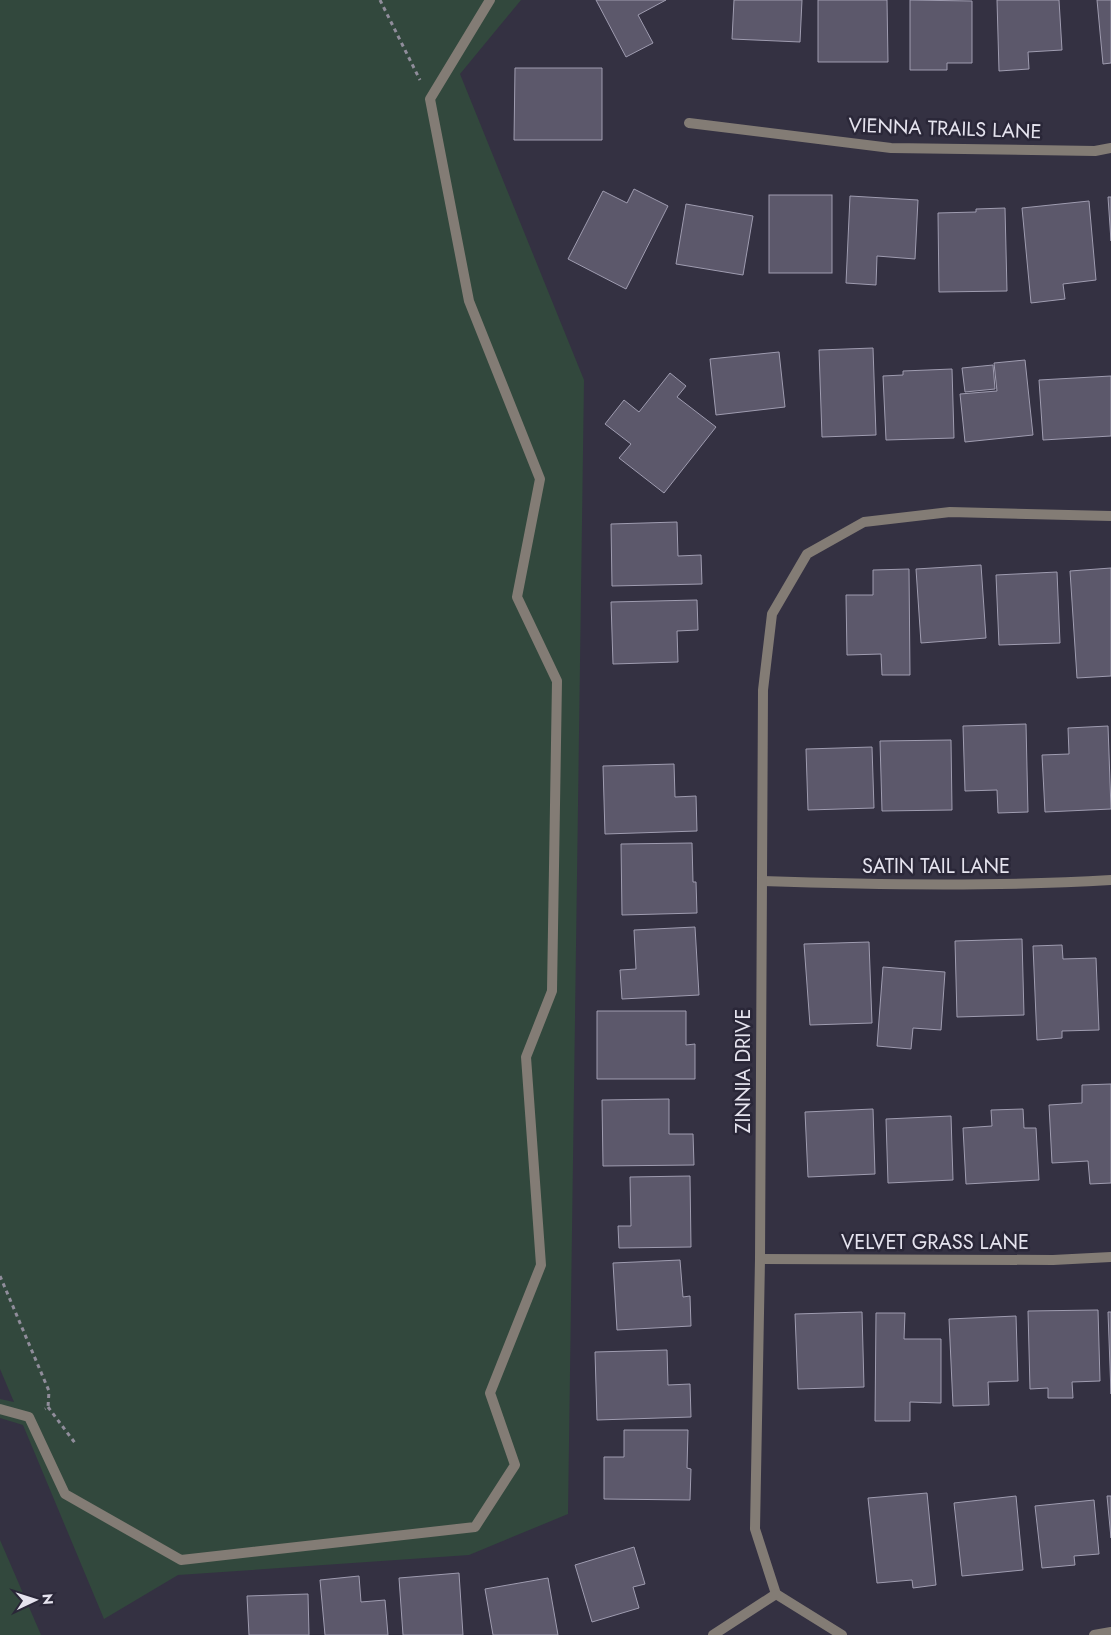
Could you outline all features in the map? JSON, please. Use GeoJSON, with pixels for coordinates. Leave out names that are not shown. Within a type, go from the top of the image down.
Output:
{"type":"FeatureCollection","features":[{"type":"Feature","properties":{"kind":"street"},"geometry":{"type":"LineString","coordinates":[[0,1409],[29,1418],[65,1494],[181,1560],[475,1527],[515,1465],[490,1393],[541,1265],[526,1057],[552,991],[557,681],[517,598],[540,479],[469,301],[430,99],[490,0]]}},
{"type":"Feature","properties":{"kind":"street","name":"VIENNA TRAILS LANE"},"geometry":{"type":"LineString","coordinates":[[689,123],[891,148],[1095,151],[1111,148]]}},
{"type":"Feature","properties":{"kind":"street","name":"ZINNIA DRIVE"},"geometry":{"type":"LineString","coordinates":[[776,1594],[755,1529],[760,1259],[763,690],[772,614],[807,554],[864,522],[950,512],[1111,516]]}},
{"type":"Feature","properties":{"kind":"street","name":"SATIN TAIL LANE"},"geometry":{"type":"LineString","coordinates":[[762,881],[1048,884],[1111,880]]}},
{"type":"Feature","properties":{"kind":"street","name":"VELVET GRASS LANE"},"geometry":{"type":"LineString","coordinates":[[760,1259],[1053,1260],[1111,1257]]}},
{"type":"Feature","properties":{"kind":"street"},"geometry":{"type":"LineString","coordinates":[[713,1635],[776,1594],[842,1635]]}},
{"type":"Feature","properties":{"kind":"street"},"geometry":{"type":"LineString","coordinates":[[1094,1635],[1111,1632]]}},
{"type":"Feature","properties":{"kind":"path"},"geometry":{"type":"LineString","coordinates":[[380,0],[430,99]]}},
{"type":"Feature","properties":{"kind":"path"},"geometry":{"type":"LineString","coordinates":[[0,1276],[49,1391],[48,1407],[75,1443]]}},
{"type":"Feature","properties":{"kind":"path"},"geometry":{"type":"LineString","coordinates":[[29,1418],[48,1407]]}},
{"type":"Feature","properties":{"kind":"green space"},"geometry":{"type":"Polygon","coordinates":[[[0,0],[521,0],[460,74],[584,380],[568,1514],[469,1555],[178,1575],[104,1619],[23,1425],[0,1418],[0,1399],[14,1402],[0,1369],[0,0]]]}},
{"type":"Feature","properties":{"kind":"green space"},"geometry":{"type":"Polygon","coordinates":[[[0,1540],[41,1635],[0,1635],[0,1540]]]}},
{"type":"Feature","properties":{"kind":"building"},"geometry":{"type":"Polygon","coordinates":[[[596,0],[666,0],[638,15],[653,43],[626,57],[596,0]]]}},
{"type":"Feature","properties":{"kind":"building"},"geometry":{"type":"Polygon","coordinates":[[[734,0],[802,0],[800,42],[732,39],[734,0]]]}},
{"type":"Feature","properties":{"kind":"building"},"geometry":{"type":"Polygon","coordinates":[[[818,0],[887,0],[888,62],[818,62],[818,0]]]}},
{"type":"Feature","properties":{"kind":"building"},"geometry":{"type":"Polygon","coordinates":[[[910,0],[972,1],[972,63],[947,63],[947,70],[910,70],[910,0]]]}},
{"type":"Feature","properties":{"kind":"building"},"geometry":{"type":"Polygon","coordinates":[[[997,0],[1059,0],[1062,50],[1028,52],[1029,69],[999,71],[997,0]]]}},
{"type":"Feature","properties":{"kind":"building"},"geometry":{"type":"Polygon","coordinates":[[[1097,0],[1111,0],[1111,63],[1103,64],[1097,0]]]}},
{"type":"Feature","properties":{"kind":"building"},"geometry":{"type":"Polygon","coordinates":[[[515,68],[602,68],[602,140],[514,140],[515,68]]]}},
{"type":"Feature","properties":{"kind":"building"},"geometry":{"type":"Polygon","coordinates":[[[634,189],[668,206],[626,289],[568,259],[603,191],[627,203],[634,189]]]}},
{"type":"Feature","properties":{"kind":"building"},"geometry":{"type":"Polygon","coordinates":[[[769,195],[832,195],[832,273],[769,273],[769,195]]]}},
{"type":"Feature","properties":{"kind":"building"},"geometry":{"type":"Polygon","coordinates":[[[850,196],[918,200],[915,259],[877,256],[876,285],[846,283],[850,196]]]}},
{"type":"Feature","properties":{"kind":"building"},"geometry":{"type":"Polygon","coordinates":[[[1108,197],[1111,197],[1111,241],[1108,197]]]}},
{"type":"Feature","properties":{"kind":"building"},"geometry":{"type":"Polygon","coordinates":[[[1089,201],[1096,280],[1063,284],[1065,299],[1031,303],[1022,208],[1089,201]]]}},
{"type":"Feature","properties":{"kind":"building"},"geometry":{"type":"Polygon","coordinates":[[[686,204],[753,216],[743,275],[676,264],[686,204]]]}},
{"type":"Feature","properties":{"kind":"building"},"geometry":{"type":"Polygon","coordinates":[[[1005,208],[1007,291],[939,292],[938,213],[976,212],[976,209],[1005,208]]]}},
{"type":"Feature","properties":{"kind":"building"},"geometry":{"type":"Polygon","coordinates":[[[873,348],[876,435],[822,437],[819,350],[873,348]]]}},
{"type":"Feature","properties":{"kind":"building"},"geometry":{"type":"Polygon","coordinates":[[[779,352],[785,407],[716,415],[710,359],[779,352]]]}},
{"type":"Feature","properties":{"kind":"building"},"geometry":{"type":"Polygon","coordinates":[[[1025,360],[1033,435],[965,442],[960,394],[997,391],[994,363],[1025,360]]]}},
{"type":"Feature","properties":{"kind":"building"},"geometry":{"type":"Polygon","coordinates":[[[993,365],[995,389],[965,392],[962,368],[993,365]]]}},
{"type":"Feature","properties":{"kind":"building"},"geometry":{"type":"Polygon","coordinates":[[[952,369],[954,438],[886,440],[883,376],[903,375],[903,371],[952,369]]]}},
{"type":"Feature","properties":{"kind":"building"},"geometry":{"type":"Polygon","coordinates":[[[670,373],[686,386],[677,397],[716,427],[664,493],[619,458],[631,444],[605,424],[624,400],[639,412],[670,373]]]}},
{"type":"Feature","properties":{"kind":"building"},"geometry":{"type":"Polygon","coordinates":[[[1111,376],[1111,436],[1043,440],[1039,380],[1111,376]]]}},
{"type":"Feature","properties":{"kind":"building"},"geometry":{"type":"Polygon","coordinates":[[[677,522],[678,556],[701,555],[702,584],[612,586],[611,524],[677,522]]]}},
{"type":"Feature","properties":{"kind":"building"},"geometry":{"type":"Polygon","coordinates":[[[981,565],[986,638],[921,643],[916,569],[981,565]]]}},
{"type":"Feature","properties":{"kind":"building"},"geometry":{"type":"Polygon","coordinates":[[[1111,568],[1111,676],[1077,678],[1070,571],[1111,568]]]}},
{"type":"Feature","properties":{"kind":"building"},"geometry":{"type":"Polygon","coordinates":[[[909,569],[910,675],[882,675],[881,654],[847,655],[846,595],[873,595],[873,570],[909,569]]]}},
{"type":"Feature","properties":{"kind":"building"},"geometry":{"type":"Polygon","coordinates":[[[1057,572],[1060,643],[999,645],[996,575],[1057,572]]]}},
{"type":"Feature","properties":{"kind":"building"},"geometry":{"type":"Polygon","coordinates":[[[697,600],[698,630],[677,631],[678,662],[613,664],[611,602],[697,600]]]}},
{"type":"Feature","properties":{"kind":"building"},"geometry":{"type":"Polygon","coordinates":[[[1026,724],[1028,812],[998,813],[997,790],[965,791],[963,726],[1026,724]]]}},
{"type":"Feature","properties":{"kind":"building"},"geometry":{"type":"Polygon","coordinates":[[[1108,726],[1111,809],[1045,812],[1042,755],[1069,754],[1068,728],[1108,726]]]}},
{"type":"Feature","properties":{"kind":"building"},"geometry":{"type":"Polygon","coordinates":[[[951,740],[952,810],[882,811],[880,741],[951,740]]]}},
{"type":"Feature","properties":{"kind":"building"},"geometry":{"type":"Polygon","coordinates":[[[872,747],[874,808],[808,810],[806,749],[872,747]]]}},
{"type":"Feature","properties":{"kind":"building"},"geometry":{"type":"Polygon","coordinates":[[[674,764],[675,797],[696,796],[697,831],[605,834],[603,766],[674,764]]]}},
{"type":"Feature","properties":{"kind":"building"},"geometry":{"type":"Polygon","coordinates":[[[692,843],[693,882],[696,882],[697,913],[622,915],[621,844],[692,843]]]}},
{"type":"Feature","properties":{"kind":"building"},"geometry":{"type":"Polygon","coordinates":[[[695,927],[699,995],[622,999],[620,970],[636,969],[634,930],[695,927]]]}},
{"type":"Feature","properties":{"kind":"building"},"geometry":{"type":"Polygon","coordinates":[[[1022,939],[1024,1015],[957,1017],[955,941],[1022,939]]]}},
{"type":"Feature","properties":{"kind":"building"},"geometry":{"type":"Polygon","coordinates":[[[869,942],[872,1023],[810,1025],[804,944],[869,942]]]}},
{"type":"Feature","properties":{"kind":"building"},"geometry":{"type":"Polygon","coordinates":[[[1062,945],[1063,959],[1096,958],[1099,1030],[1062,1031],[1062,1038],[1037,1040],[1033,946],[1062,945]]]}},
{"type":"Feature","properties":{"kind":"building"},"geometry":{"type":"Polygon","coordinates":[[[883,967],[945,972],[941,1030],[913,1028],[911,1049],[877,1046],[883,967]]]}},
{"type":"Feature","properties":{"kind":"building"},"geometry":{"type":"Polygon","coordinates":[[[597,1011],[686,1011],[686,1045],[695,1044],[695,1079],[597,1079],[597,1011]]]}},
{"type":"Feature","properties":{"kind":"building"},"geometry":{"type":"Polygon","coordinates":[[[1111,1084],[1111,1183],[1090,1184],[1088,1161],[1052,1163],[1049,1105],[1082,1103],[1082,1085],[1111,1084]]]}},
{"type":"Feature","properties":{"kind":"building"},"geometry":{"type":"Polygon","coordinates":[[[669,1099],[669,1134],[693,1134],[694,1165],[603,1166],[602,1100],[669,1099]]]}},
{"type":"Feature","properties":{"kind":"building"},"geometry":{"type":"Polygon","coordinates":[[[873,1109],[875,1174],[808,1177],[805,1112],[873,1109]]]}},
{"type":"Feature","properties":{"kind":"building"},"geometry":{"type":"Polygon","coordinates":[[[1023,1109],[1024,1128],[1036,1128],[1039,1180],[966,1184],[963,1128],[992,1126],[991,1110],[1023,1109]]]}},
{"type":"Feature","properties":{"kind":"building"},"geometry":{"type":"Polygon","coordinates":[[[951,1116],[953,1180],[888,1183],[886,1119],[951,1116]]]}},
{"type":"Feature","properties":{"kind":"building"},"geometry":{"type":"Polygon","coordinates":[[[690,1176],[691,1247],[619,1248],[618,1226],[631,1226],[630,1177],[690,1176]]]}},
{"type":"Feature","properties":{"kind":"building"},"geometry":{"type":"Polygon","coordinates":[[[680,1260],[683,1297],[690,1296],[691,1326],[617,1330],[613,1263],[680,1260]]]}},
{"type":"Feature","properties":{"kind":"building"},"geometry":{"type":"Polygon","coordinates":[[[1098,1310],[1100,1381],[1072,1382],[1073,1398],[1048,1398],[1048,1388],[1030,1389],[1028,1311],[1098,1310]]]}},
{"type":"Feature","properties":{"kind":"building"},"geometry":{"type":"Polygon","coordinates":[[[862,1312],[864,1387],[798,1389],[795,1314],[862,1312]]]}},
{"type":"Feature","properties":{"kind":"building"},"geometry":{"type":"Polygon","coordinates":[[[1108,1312],[1111,1312],[1111,1394],[1108,1312]]]}},
{"type":"Feature","properties":{"kind":"building"},"geometry":{"type":"Polygon","coordinates":[[[876,1313],[905,1313],[904,1339],[941,1339],[941,1403],[910,1402],[910,1421],[875,1421],[876,1313]]]}},
{"type":"Feature","properties":{"kind":"building"},"geometry":{"type":"Polygon","coordinates":[[[1016,1316],[1018,1381],[988,1382],[989,1405],[953,1406],[949,1319],[1016,1316]]]}},
{"type":"Feature","properties":{"kind":"building"},"geometry":{"type":"Polygon","coordinates":[[[667,1350],[668,1385],[690,1384],[691,1417],[597,1420],[595,1352],[667,1350]]]}},
{"type":"Feature","properties":{"kind":"building"},"geometry":{"type":"Polygon","coordinates":[[[624,1430],[688,1430],[687,1468],[691,1469],[690,1500],[604,1499],[604,1457],[624,1457],[624,1430]]]}},
{"type":"Feature","properties":{"kind":"building"},"geometry":{"type":"Polygon","coordinates":[[[927,1493],[936,1585],[913,1588],[912,1580],[877,1583],[868,1498],[927,1493]]]}},
{"type":"Feature","properties":{"kind":"building"},"geometry":{"type":"Polygon","coordinates":[[[1016,1496],[1023,1570],[962,1576],[954,1503],[1016,1496]]]}},
{"type":"Feature","properties":{"kind":"building"},"geometry":{"type":"Polygon","coordinates":[[[1107,1496],[1111,1496],[1111,1538],[1107,1496]]]}},
{"type":"Feature","properties":{"kind":"building"},"geometry":{"type":"Polygon","coordinates":[[[1094,1500],[1099,1554],[1074,1556],[1075,1565],[1042,1568],[1035,1506],[1094,1500]]]}},
{"type":"Feature","properties":{"kind":"building"},"geometry":{"type":"Polygon","coordinates":[[[634,1547],[645,1584],[633,1587],[639,1608],[592,1622],[575,1565],[634,1547]]]}},
{"type":"Feature","properties":{"kind":"building"},"geometry":{"type":"Polygon","coordinates":[[[459,1573],[463,1635],[403,1635],[399,1578],[459,1573]]]}},
{"type":"Feature","properties":{"kind":"building"},"geometry":{"type":"Polygon","coordinates":[[[359,1576],[361,1602],[385,1600],[388,1635],[325,1635],[320,1580],[359,1576]]]}},
{"type":"Feature","properties":{"kind":"building"},"geometry":{"type":"Polygon","coordinates":[[[548,1578],[558,1635],[493,1635],[485,1589],[548,1578]]]}},
{"type":"Feature","properties":{"kind":"building"},"geometry":{"type":"Polygon","coordinates":[[[308,1594],[309,1635],[249,1635],[247,1596],[308,1594]]]}}]}
